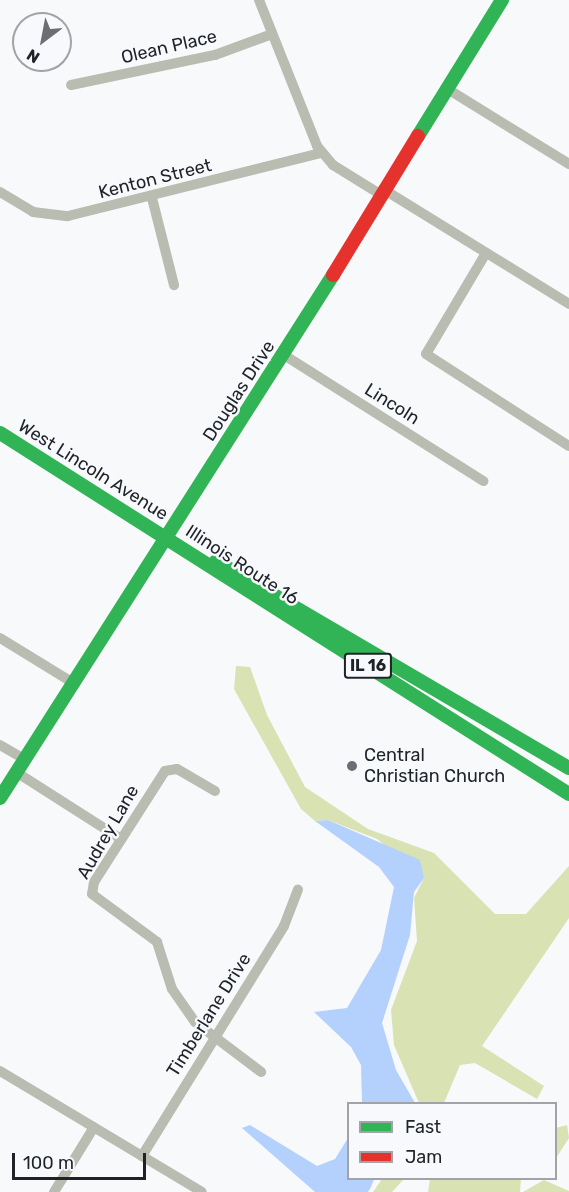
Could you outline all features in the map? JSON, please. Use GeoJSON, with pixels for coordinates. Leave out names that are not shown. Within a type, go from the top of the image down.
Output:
{"type":"FeatureCollection","features":[{"type":"Feature","properties":{"kind":"main road","name":"Douglas Drive"},"geometry":{"type":"LineString","coordinates":[[0,798],[284,355],[381,191],[502,0]]}},
{"type":"Feature","properties":{"kind":"main road","name":"West Lincoln Avenue"},"geometry":{"type":"LineString","coordinates":[[0,433],[167,537]]}},
{"type":"Feature","properties":{"kind":"main road","name":"Illinois Route 16"},"geometry":{"type":"LineString","coordinates":[[167,537],[262,584],[569,768]]}},
{"type":"Feature","properties":{"kind":"main road","name":"Illinois Route 16"},"geometry":{"type":"LineString","coordinates":[[167,537],[569,794]]}},
{"type":"Feature","properties":{"kind":"street"},"geometry":{"type":"LineString","coordinates":[[259,0],[321,153],[569,304]]}},
{"type":"Feature","properties":{"kind":"street","name":"Olean Place"},"geometry":{"type":"LineString","coordinates":[[71,85],[196,60],[272,34]]}},
{"type":"Feature","properties":{"kind":"street"},"geometry":{"type":"LineString","coordinates":[[446,88],[569,164]]}},
{"type":"Feature","properties":{"kind":"street","name":"Kenton Street"},"geometry":{"type":"LineString","coordinates":[[0,192],[33,212],[56,217],[152,198],[321,153]]}},
{"type":"Feature","properties":{"kind":"street"},"geometry":{"type":"LineString","coordinates":[[152,198],[174,285]]}},
{"type":"Feature","properties":{"kind":"street"},"geometry":{"type":"LineString","coordinates":[[486,252],[426,354],[569,446]]}},
{"type":"Feature","properties":{"kind":"street","name":"Lincoln"},"geometry":{"type":"LineString","coordinates":[[284,355],[483,480]]}},
{"type":"Feature","properties":{"kind":"street"},"geometry":{"type":"LineString","coordinates":[[0,638],[75,684]]}},
{"type":"Feature","properties":{"kind":"street"},"geometry":{"type":"LineString","coordinates":[[0,745],[24,759]]}},
{"type":"Feature","properties":{"kind":"street","name":"Audrey Lane"},"geometry":{"type":"LineString","coordinates":[[216,791],[177,769],[165,771],[94,882],[94,900],[157,942],[173,992],[213,1040],[261,1072]]}},
{"type":"Feature","properties":{"kind":"street"},"geometry":{"type":"LineString","coordinates":[[16,772],[122,838]]}},
{"type":"Feature","properties":{"kind":"street","name":"Timberlane Drive"},"geometry":{"type":"LineString","coordinates":[[142,1156],[284,926],[298,890]]}},
{"type":"Feature","properties":{"kind":"street"},"geometry":{"type":"LineString","coordinates":[[0,1071],[202,1192]]}},
{"type":"Feature","properties":{"kind":"street"},"geometry":{"type":"LineString","coordinates":[[54,1192],[94,1127]]}},
{"type":"Feature","properties":{"kind":"green space"},"geometry":{"type":"Polygon","coordinates":[[[236,666],[250,667],[267,715],[305,787],[368,829],[434,853],[495,914],[526,914],[569,866],[569,918],[482,1046],[544,1086],[537,1099],[475,1063],[460,1065],[444,1102],[419,1102],[394,1045],[391,1010],[417,941],[414,898],[424,878],[377,839],[328,820],[315,821],[301,809],[234,689],[236,666]]]}},
{"type":"Feature","properties":{"kind":"green space"},"geometry":{"type":"Polygon","coordinates":[[[567,1125],[569,1138],[557,1156],[557,1128],[567,1125]]]}},
{"type":"Feature","properties":{"kind":"green space"},"geometry":{"type":"Polygon","coordinates":[[[381,1180],[403,1180],[392,1192],[373,1192],[381,1180]]]}},
{"type":"Feature","properties":{"kind":"green space"},"geometry":{"type":"Polygon","coordinates":[[[430,1180],[521,1180],[520,1192],[428,1192],[430,1180]]]}},
{"type":"Feature","properties":{"kind":"green space"},"geometry":{"type":"Polygon","coordinates":[[[544,1180],[569,1191],[569,1192],[523,1192],[544,1180]]]}},
{"type":"Feature","properties":{"kind":"water"},"geometry":{"type":"Polygon","coordinates":[[[328,820],[420,860],[424,878],[414,892],[410,935],[382,1023],[396,1070],[414,1102],[362,1102],[361,1065],[351,1047],[314,1012],[347,1008],[381,950],[394,887],[379,867],[315,821],[328,820]]]}},
{"type":"Feature","properties":{"kind":"water"},"geometry":{"type":"Polygon","coordinates":[[[250,1125],[317,1166],[335,1159],[347,1140],[347,1180],[374,1180],[371,1187],[368,1192],[315,1192],[242,1128],[250,1125]]]}},
{"type":"Feature","properties":{"kind":"traffic: fast"},"geometry":{"type":"LineString","coordinates":[[418,136],[502,0]]}},
{"type":"Feature","properties":{"kind":"traffic: fast"},"geometry":{"type":"LineString","coordinates":[[0,798],[333,275]]}},
{"type":"Feature","properties":{"kind":"traffic: fast"},"geometry":{"type":"LineString","coordinates":[[0,433],[569,794]]}},
{"type":"Feature","properties":{"kind":"traffic: fast"},"geometry":{"type":"LineString","coordinates":[[216,561],[569,768]]}},
{"type":"Feature","properties":{"kind":"traffic: jam"},"geometry":{"type":"LineString","coordinates":[[333,275],[418,136]]}},
{"type":"Feature","properties":{"kind":"place","name":"Central Christian Church"},"geometry":{"type":"Point","coordinates":[352,766]}}]}
